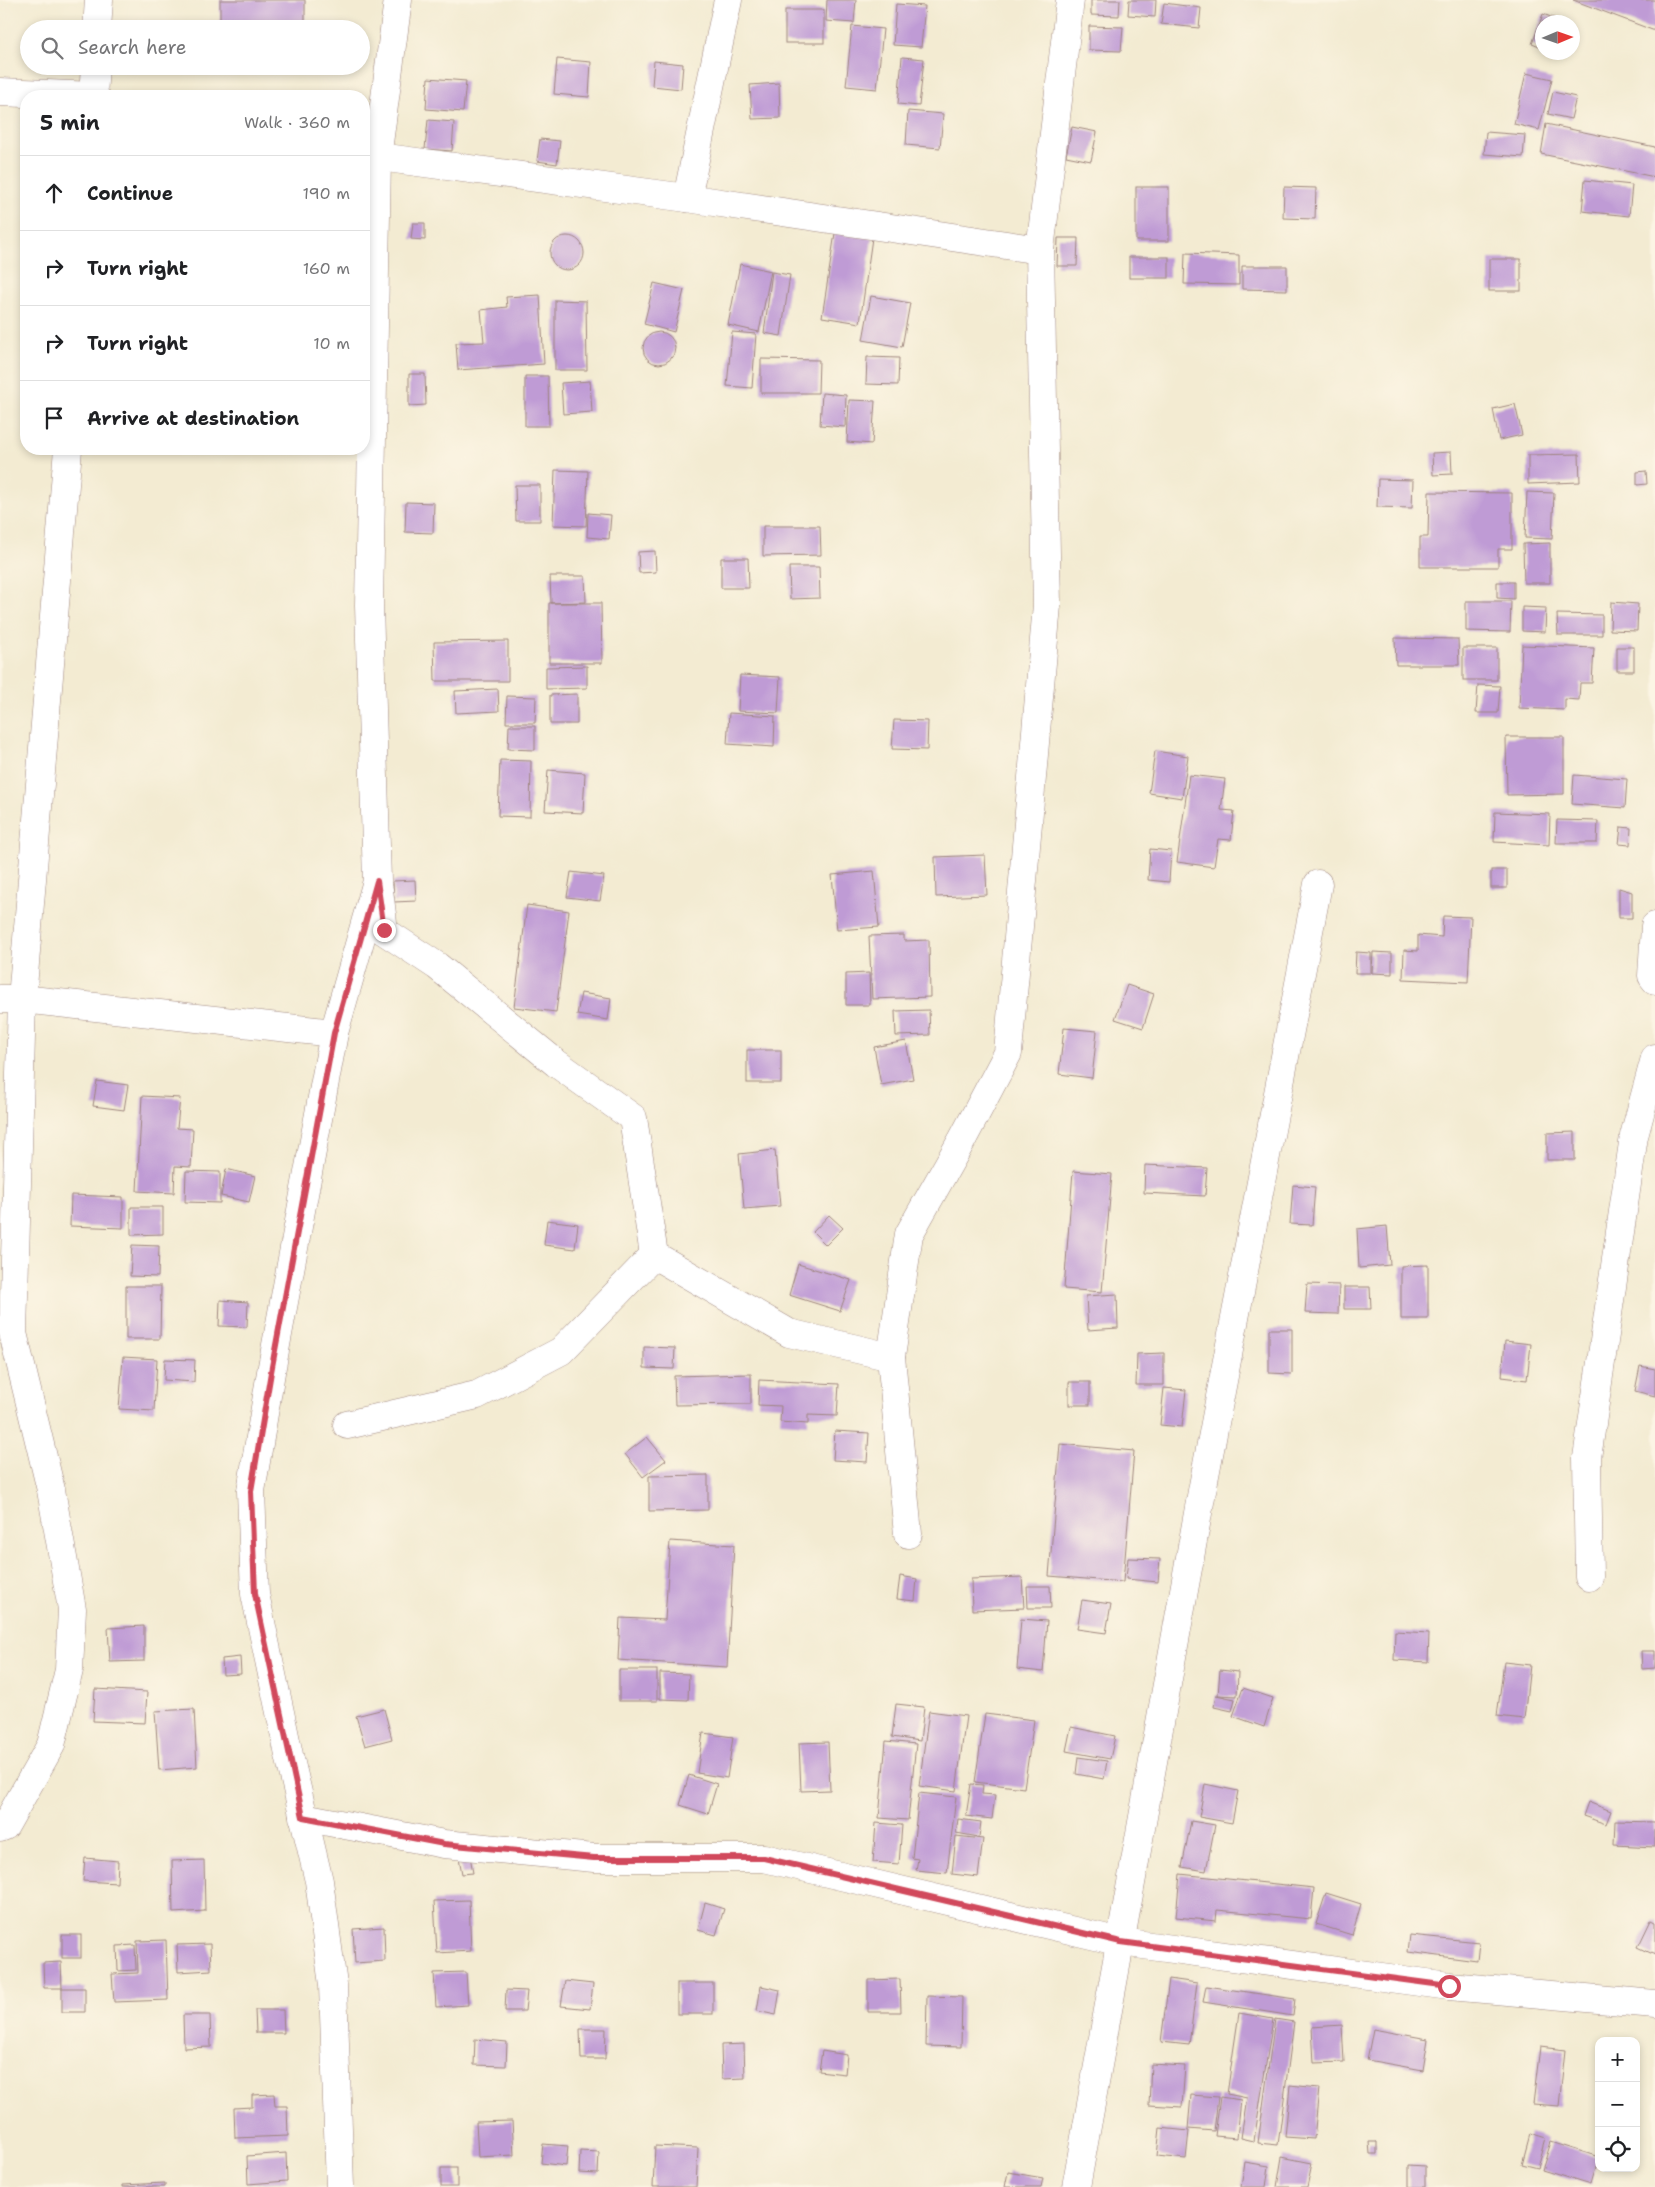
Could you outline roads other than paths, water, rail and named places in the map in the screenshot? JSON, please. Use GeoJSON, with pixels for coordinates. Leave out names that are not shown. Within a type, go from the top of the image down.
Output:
{"type":"FeatureCollection","features":[{"type":"Feature","properties":{"kind":"street"},"geometry":{"type":"LineString","coordinates":[[98,20],[99,0]]}},
{"type":"Feature","properties":{"kind":"street"},"geometry":{"type":"LineString","coordinates":[[398,0],[370,156],[687,198],[1040,250]]}},
{"type":"Feature","properties":{"kind":"street"},"geometry":{"type":"LineString","coordinates":[[687,198],[728,0]]}},
{"type":"Feature","properties":{"kind":"street"},"geometry":{"type":"LineString","coordinates":[[908,1534],[891,1357],[909,1234],[1008,1053],[1047,605],[1040,250],[1070,0]]}},
{"type":"Feature","properties":{"kind":"street"},"geometry":{"type":"LineString","coordinates":[[94,90],[95,75]]}},
{"type":"Feature","properties":{"kind":"street"},"geometry":{"type":"LineString","coordinates":[[0,92],[20,93]]}},
{"type":"Feature","properties":{"kind":"street"},"geometry":{"type":"LineString","coordinates":[[0,1828],[5,1826],[51,1745],[69,1670],[72,1609],[51,1490],[13,1333],[11,999],[67,455]]}},
{"type":"Feature","properties":{"kind":"street"},"geometry":{"type":"LineString","coordinates":[[369,455],[369,605],[377,881],[384,930],[436,966],[556,1063],[633,1118],[654,1255]]}},
{"type":"Feature","properties":{"kind":"street"},"geometry":{"type":"LineString","coordinates":[[340,2187],[333,1985],[319,1881],[303,1817],[255,1594],[251,1491],[271,1372],[334,1033],[377,881]]}},
{"type":"Feature","properties":{"kind":"street"},"geometry":{"type":"LineString","coordinates":[[1076,2187],[1202,1491],[1318,884]]}},
{"type":"Feature","properties":{"kind":"street"},"geometry":{"type":"LineString","coordinates":[[1655,926],[1652,976],[1655,980]]}},
{"type":"Feature","properties":{"kind":"street"},"geometry":{"type":"LineString","coordinates":[[11,999],[334,1033]]}},
{"type":"Feature","properties":{"kind":"street"},"geometry":{"type":"LineString","coordinates":[[1589,1577],[1587,1458],[1634,1136],[1655,1058]]}},
{"type":"Feature","properties":{"kind":"street"},"geometry":{"type":"LineString","coordinates":[[654,1255],[789,1333],[891,1357]]}},
{"type":"Feature","properties":{"kind":"street"},"geometry":{"type":"LineString","coordinates":[[347,1425],[477,1396],[561,1351],[654,1255]]}},
{"type":"Feature","properties":{"kind":"street"},"geometry":{"type":"LineString","coordinates":[[303,1817],[444,1844],[594,1858],[764,1858],[1121,1942],[1449,1986],[1655,2004]]}}]}
